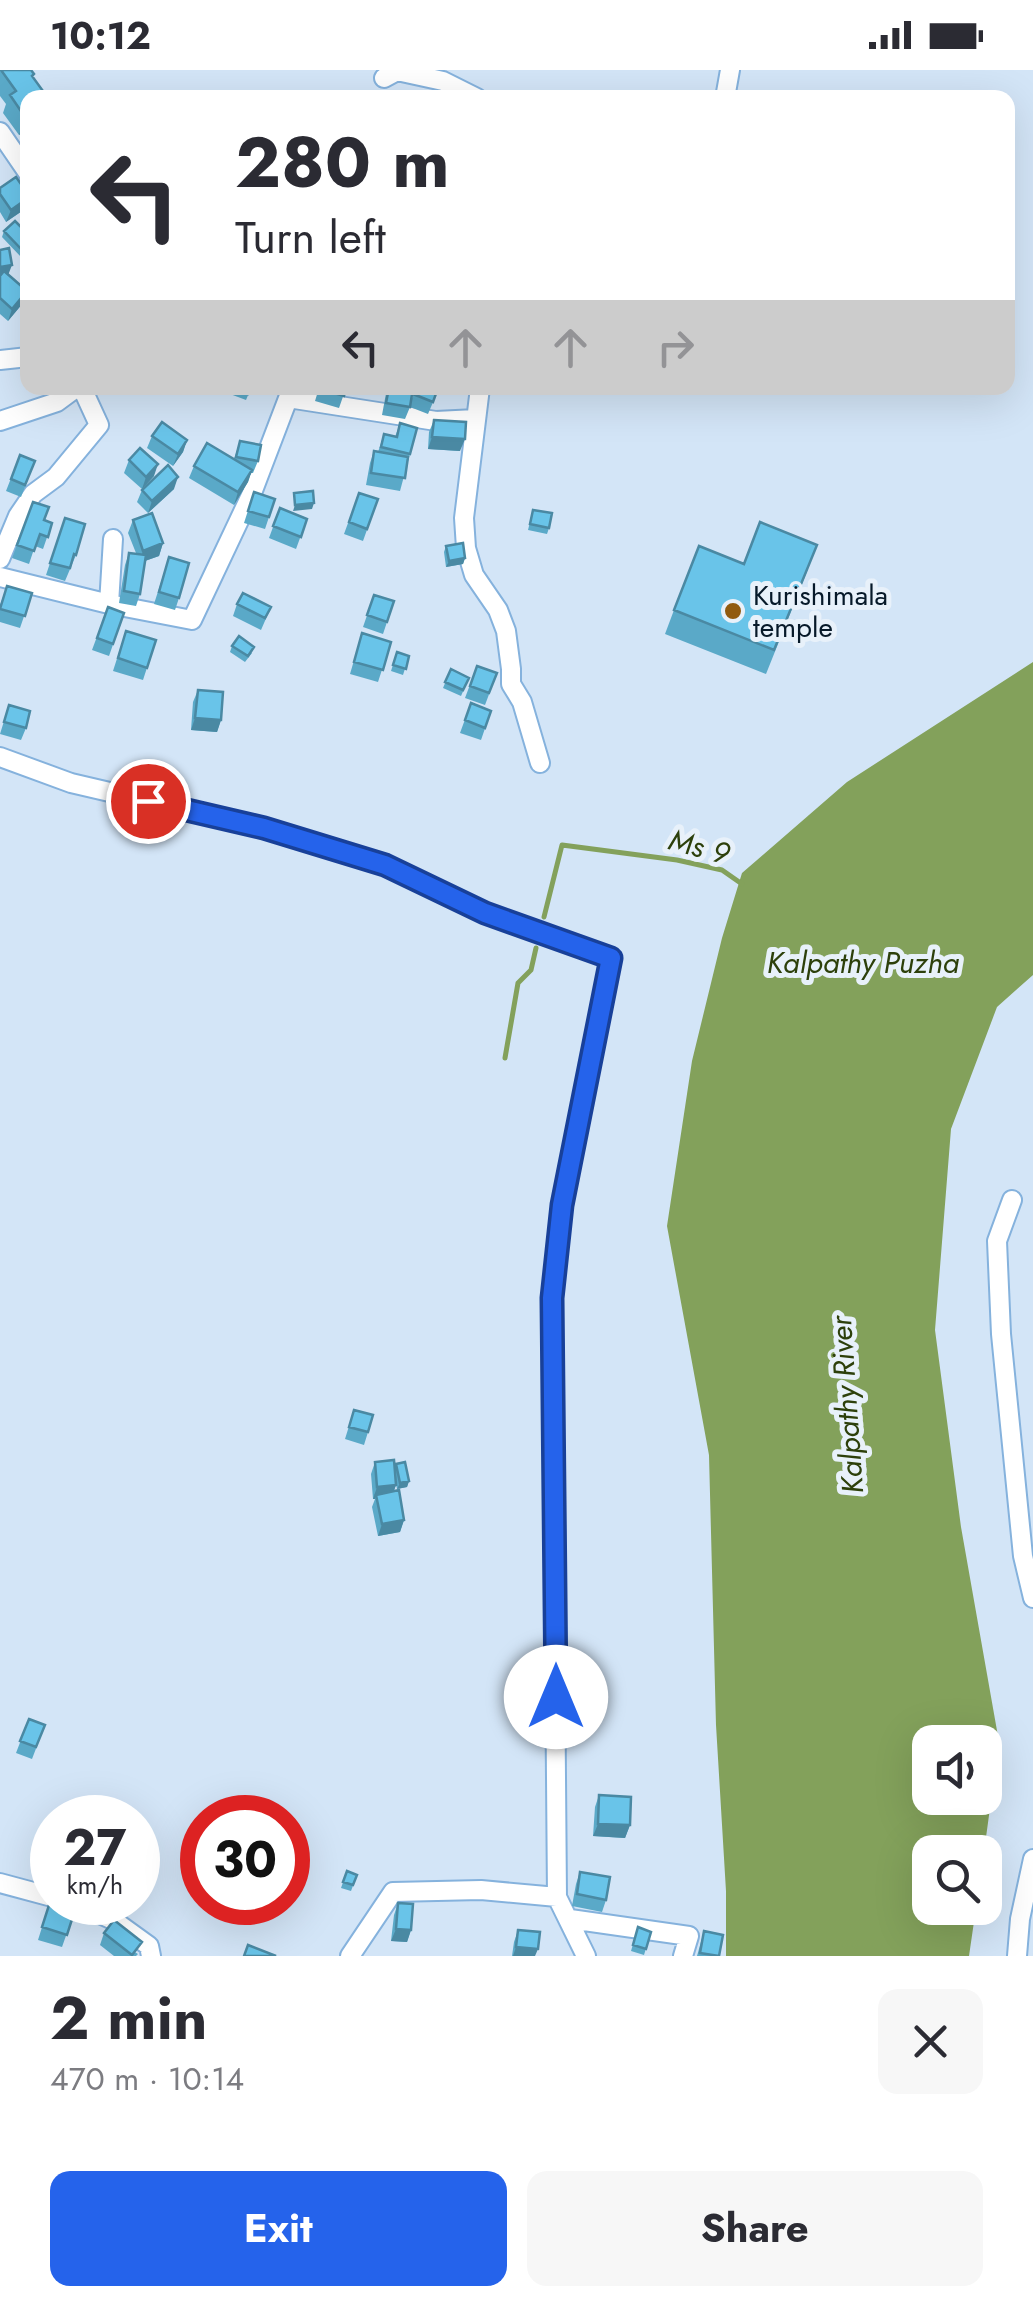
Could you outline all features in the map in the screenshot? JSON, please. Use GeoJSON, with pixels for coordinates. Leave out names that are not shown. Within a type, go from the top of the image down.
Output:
{"type":"FeatureCollection","features":[{"type":"Feature","properties":{"kind":"street"},"geometry":{"type":"LineString","coordinates":[[382,74],[398,71],[442,81],[460,90]]}},
{"type":"Feature","properties":{"kind":"street"},"geometry":{"type":"LineString","coordinates":[[0,132],[20,161]]}},
{"type":"Feature","properties":{"kind":"street"},"geometry":{"type":"LineString","coordinates":[[0,421],[68,395]]}},
{"type":"Feature","properties":{"kind":"street"},"geometry":{"type":"LineString","coordinates":[[0,559],[32,494],[56,478],[99,425],[83,395]]}},
{"type":"Feature","properties":{"kind":"street"},"geometry":{"type":"LineString","coordinates":[[0,578],[192,620],[252,494],[289,395]]}},
{"type":"Feature","properties":{"kind":"street"},"geometry":{"type":"LineString","coordinates":[[301,395],[436,420],[476,419]]}},
{"type":"Feature","properties":{"kind":"street"},"geometry":{"type":"LineString","coordinates":[[479,395],[464,518],[466,548],[474,575],[498,610],[506,631],[510,684],[522,702],[540,763]]}},
{"type":"Feature","properties":{"kind":"street"},"geometry":{"type":"LineString","coordinates":[[109,604],[114,539]]}},
{"type":"Feature","properties":{"kind":"street"},"geometry":{"type":"LineString","coordinates":[[0,757],[71,783],[264,828],[385,865],[485,913],[611,958],[562,1205],[552,1298],[557,1897],[586,1956]]}},
{"type":"Feature","properties":{"kind":"street"},"geometry":{"type":"LineString","coordinates":[[1012,1200],[998,1241],[1001,1334],[1023,1556],[1033,1598]]}},
{"type":"Feature","properties":{"kind":"street"},"geometry":{"type":"LineString","coordinates":[[1016,1956],[1033,1859]]}},
{"type":"Feature","properties":{"kind":"street"},"geometry":{"type":"LineString","coordinates":[[0,1882],[30,1891]]}},
{"type":"Feature","properties":{"kind":"street"},"geometry":{"type":"LineString","coordinates":[[350,1956],[393,1892],[481,1890],[557,1897]]}},
{"type":"Feature","properties":{"kind":"street"},"geometry":{"type":"LineString","coordinates":[[570,1919],[689,1936],[683,1956]]}},
{"type":"Feature","properties":{"kind":"street"},"geometry":{"type":"LineString","coordinates":[[120,1925],[149,1946],[151,1956]]}},
{"type":"Feature","properties":{"kind":"water","name":"Kalpathy Puzha"},"geometry":{"type":"Polygon","coordinates":[[[1033,662],[1033,975],[997,1007],[951,1129],[935,1330],[961,1527],[996,1725],[912,1725],[912,1815],[989,1815],[986,1835],[912,1835],[912,1925],[974,1925],[969,1956],[726,1956],[709,1455],[667,1226],[692,1061],[742,873],[847,782],[1033,662]]]}},
{"type":"Feature","properties":{"kind":"building"},"geometry":{"type":"Polygon","coordinates":[[[1,70],[31,70],[42,90],[20,90],[20,110],[10,95],[16,91],[1,70]]]}},
{"type":"Feature","properties":{"kind":"building"},"geometry":{"type":"Polygon","coordinates":[[[16,177],[20,183],[20,204],[11,210],[0,188],[16,177]]]}},
{"type":"Feature","properties":{"kind":"building"},"geometry":{"type":"Polygon","coordinates":[[[15,221],[20,226],[20,248],[4,231],[15,221]]]}},
{"type":"Feature","properties":{"kind":"building"},"geometry":{"type":"Polygon","coordinates":[[[9,248],[12,265],[0,267],[0,250],[9,248]]]}},
{"type":"Feature","properties":{"kind":"building"},"geometry":{"type":"Polygon","coordinates":[[[4,271],[20,285],[20,299],[12,309],[0,298],[0,276],[4,271]]]}},
{"type":"Feature","properties":{"kind":"building"},"geometry":{"type":"Polygon","coordinates":[[[388,395],[412,395],[410,407],[386,403],[388,395]]]}},
{"type":"Feature","properties":{"kind":"building"},"geometry":{"type":"Polygon","coordinates":[[[416,395],[436,395],[433,402],[416,395]]]}},
{"type":"Feature","properties":{"kind":"building"},"geometry":{"type":"Polygon","coordinates":[[[434,420],[466,422],[465,439],[432,437],[434,420]]]}},
{"type":"Feature","properties":{"kind":"building"},"geometry":{"type":"Polygon","coordinates":[[[162,422],[187,440],[178,454],[152,436],[162,422]]]}},
{"type":"Feature","properties":{"kind":"building"},"geometry":{"type":"Polygon","coordinates":[[[400,423],[417,428],[410,454],[381,447],[384,434],[397,437],[400,423]]]}},
{"type":"Feature","properties":{"kind":"building"},"geometry":{"type":"Polygon","coordinates":[[[240,441],[261,445],[258,461],[236,457],[240,441]]]}},
{"type":"Feature","properties":{"kind":"building"},"geometry":{"type":"Polygon","coordinates":[[[207,443],[252,470],[238,492],[194,466],[207,443]]]}},
{"type":"Feature","properties":{"kind":"building"},"geometry":{"type":"Polygon","coordinates":[[[140,448],[158,464],[146,477],[129,460],[140,448]]]}},
{"type":"Feature","properties":{"kind":"building"},"geometry":{"type":"Polygon","coordinates":[[[374,451],[408,457],[405,478],[371,473],[374,451]]]}},
{"type":"Feature","properties":{"kind":"building"},"geometry":{"type":"Polygon","coordinates":[[[20,455],[35,461],[25,485],[11,479],[20,455]]]}},
{"type":"Feature","properties":{"kind":"building"},"geometry":{"type":"Polygon","coordinates":[[[168,465],[178,477],[152,501],[142,490],[168,465]]]}},
{"type":"Feature","properties":{"kind":"building"},"geometry":{"type":"Polygon","coordinates":[[[313,491],[314,503],[295,505],[294,493],[313,491]]]}},
{"type":"Feature","properties":{"kind":"building"},"geometry":{"type":"Polygon","coordinates":[[[254,492],[275,499],[269,517],[248,511],[254,492]]]}},
{"type":"Feature","properties":{"kind":"building"},"geometry":{"type":"Polygon","coordinates":[[[359,493],[378,499],[367,529],[349,522],[359,493]]]}},
{"type":"Feature","properties":{"kind":"building"},"geometry":{"type":"Polygon","coordinates":[[[33,502],[49,507],[44,520],[52,523],[48,537],[40,534],[34,551],[17,545],[33,502]]]}},
{"type":"Feature","properties":{"kind":"building"},"geometry":{"type":"Polygon","coordinates":[[[280,508],[307,519],[301,537],[273,526],[280,508]]]}},
{"type":"Feature","properties":{"kind":"building"},"geometry":{"type":"Polygon","coordinates":[[[533,510],[552,513],[549,528],[530,524],[533,510]]]}},
{"type":"Feature","properties":{"kind":"building"},"geometry":{"type":"Polygon","coordinates":[[[152,513],[163,543],[143,551],[133,520],[152,513]]]}},
{"type":"Feature","properties":{"kind":"building"},"geometry":{"type":"Polygon","coordinates":[[[65,518],[85,524],[70,568],[50,563],[65,518]]]}},
{"type":"Feature","properties":{"kind":"building","name":"Kurishimala temple"},"geometry":{"type":"Polygon","coordinates":[[[760,522],[817,545],[774,650],[674,610],[699,546],[744,564],[760,522]]]}},
{"type":"Feature","properties":{"kind":"building"},"geometry":{"type":"Polygon","coordinates":[[[463,543],[465,558],[449,561],[446,546],[463,543]]]}},
{"type":"Feature","properties":{"kind":"building"},"geometry":{"type":"Polygon","coordinates":[[[129,553],[146,555],[140,594],[124,591],[129,553]]]}},
{"type":"Feature","properties":{"kind":"building"},"geometry":{"type":"Polygon","coordinates":[[[169,557],[189,563],[179,598],[159,592],[169,557]]]}},
{"type":"Feature","properties":{"kind":"building"},"geometry":{"type":"Polygon","coordinates":[[[7,586],[32,593],[25,616],[0,609],[7,586]]]}},
{"type":"Feature","properties":{"kind":"building"},"geometry":{"type":"Polygon","coordinates":[[[243,593],[271,607],[265,618],[237,604],[243,593]]]}},
{"type":"Feature","properties":{"kind":"building"},"geometry":{"type":"Polygon","coordinates":[[[374,595],[394,601],[387,622],[367,615],[374,595]]]}},
{"type":"Feature","properties":{"kind":"building"},"geometry":{"type":"Polygon","coordinates":[[[108,607],[124,613],[113,644],[97,638],[108,607]]]}},
{"type":"Feature","properties":{"kind":"building"},"geometry":{"type":"Polygon","coordinates":[[[126,631],[156,640],[147,668],[118,658],[126,631]]]}},
{"type":"Feature","properties":{"kind":"building"},"geometry":{"type":"Polygon","coordinates":[[[362,633],[391,642],[383,670],[354,662],[362,633]]]}},
{"type":"Feature","properties":{"kind":"building"},"geometry":{"type":"Polygon","coordinates":[[[239,636],[254,647],[248,656],[232,646],[239,636]]]}},
{"type":"Feature","properties":{"kind":"building"},"geometry":{"type":"Polygon","coordinates":[[[397,652],[409,656],[406,669],[393,665],[397,652]]]}},
{"type":"Feature","properties":{"kind":"building"},"geometry":{"type":"Polygon","coordinates":[[[477,666],[497,673],[489,693],[470,686],[477,666]]]}},
{"type":"Feature","properties":{"kind":"building"},"geometry":{"type":"Polygon","coordinates":[[[451,669],[469,678],[463,690],[445,682],[451,669]]]}},
{"type":"Feature","properties":{"kind":"building"},"geometry":{"type":"Polygon","coordinates":[[[198,690],[223,692],[221,720],[195,718],[198,690]]]}},
{"type":"Feature","properties":{"kind":"building"},"geometry":{"type":"Polygon","coordinates":[[[471,703],[491,711],[485,728],[465,720],[471,703]]]}},
{"type":"Feature","properties":{"kind":"building"},"geometry":{"type":"Polygon","coordinates":[[[9,705],[30,711],[26,728],[4,722],[9,705]]]}},
{"type":"Feature","properties":{"kind":"building"},"geometry":{"type":"Polygon","coordinates":[[[354,1410],[373,1415],[368,1432],[349,1427],[354,1410]]]}},
{"type":"Feature","properties":{"kind":"building"},"geometry":{"type":"Polygon","coordinates":[[[394,1460],[396,1485],[377,1487],[375,1462],[394,1460]]]}},
{"type":"Feature","properties":{"kind":"building"},"geometry":{"type":"Polygon","coordinates":[[[405,1462],[409,1481],[400,1483],[396,1464],[405,1462]]]}},
{"type":"Feature","properties":{"kind":"building"},"geometry":{"type":"Polygon","coordinates":[[[399,1490],[404,1520],[382,1524],[376,1495],[399,1490]]]}},
{"type":"Feature","properties":{"kind":"building"},"geometry":{"type":"Polygon","coordinates":[[[29,1719],[45,1725],[36,1747],[20,1741],[29,1719]]]}},
{"type":"Feature","properties":{"kind":"building"},"geometry":{"type":"Polygon","coordinates":[[[599,1795],[631,1797],[630,1825],[598,1824],[599,1795]]]}},
{"type":"Feature","properties":{"kind":"building"},"geometry":{"type":"Polygon","coordinates":[[[347,1871],[357,1875],[353,1885],[343,1882],[347,1871]]]}},
{"type":"Feature","properties":{"kind":"building"},"geometry":{"type":"Polygon","coordinates":[[[580,1872],[610,1877],[606,1900],[577,1894],[580,1872]]]}},
{"type":"Feature","properties":{"kind":"building"},"geometry":{"type":"Polygon","coordinates":[[[398,1903],[413,1904],[411,1930],[396,1929],[398,1903]]]}},
{"type":"Feature","properties":{"kind":"building"},"geometry":{"type":"Polygon","coordinates":[[[43,1925],[70,1925],[67,1935],[43,1925]]]}},
{"type":"Feature","properties":{"kind":"building"},"geometry":{"type":"Polygon","coordinates":[[[110,1925],[120,1925],[142,1942],[132,1955],[104,1933],[110,1925]]]}},
{"type":"Feature","properties":{"kind":"building"},"geometry":{"type":"Polygon","coordinates":[[[638,1927],[651,1932],[646,1949],[633,1945],[638,1927]]]}},
{"type":"Feature","properties":{"kind":"building"},"geometry":{"type":"Polygon","coordinates":[[[518,1930],[540,1932],[538,1949],[516,1947],[518,1930]]]}},
{"type":"Feature","properties":{"kind":"building"},"geometry":{"type":"Polygon","coordinates":[[[704,1931],[723,1935],[719,1956],[700,1953],[704,1931]]]}},
{"type":"Feature","properties":{"kind":"building"},"geometry":{"type":"Polygon","coordinates":[[[248,1945],[276,1956],[244,1956],[248,1945]]]}},
{"type":"Feature","properties":{"kind":"waterway","name":"Ms 9"},"geometry":{"type":"LineString","coordinates":[[544,917],[562,845],[677,860],[722,870],[742,884]]}},
{"type":"Feature","properties":{"kind":"waterway","name":"Ms 9"},"geometry":{"type":"LineString","coordinates":[[505,1058],[518,983],[531,970],[536,948]]}},
{"type":"Feature","properties":{"kind":"place","name":"Kurishimala temple"},"geometry":{"type":"Point","coordinates":[733,611]}},
{"type":"Feature","properties":{"kind":"route"},"geometry":{"type":"LineString","coordinates":[[148,801],[264,828],[385,865],[485,913],[611,958],[562,1205],[552,1298],[556,1697]]}},
{"type":"Feature","properties":{"kind":"water label","name":"Kalpathy River"},"geometry":{"type":"Point","coordinates":[847,1405]}}]}
